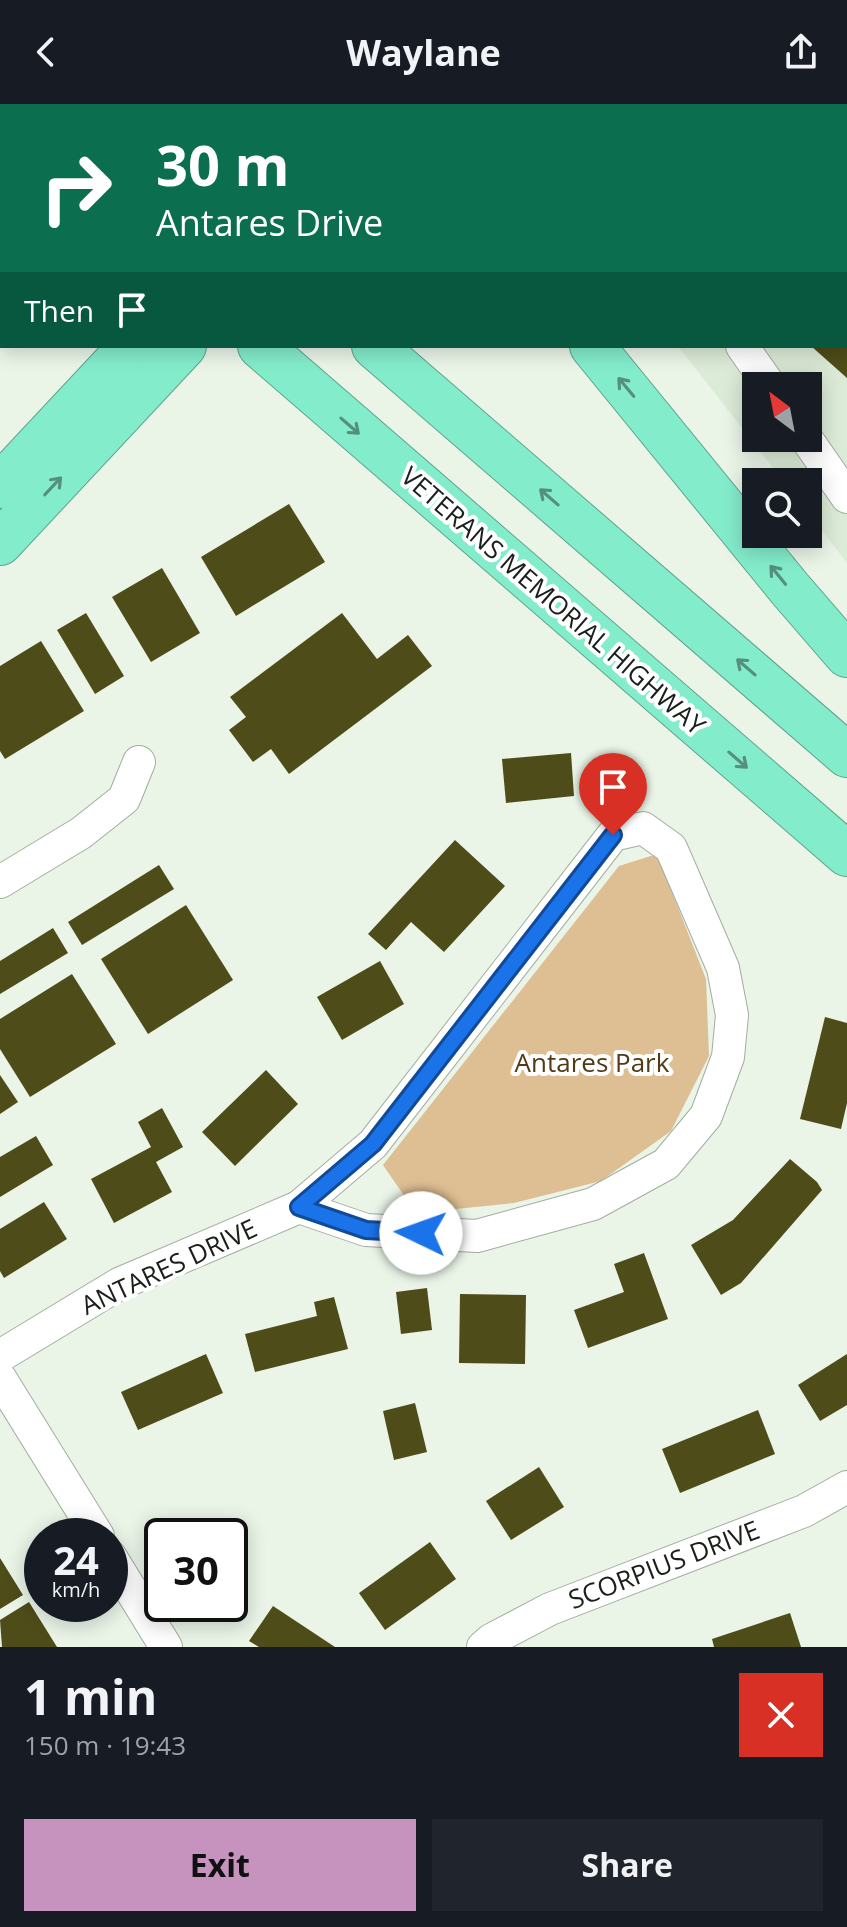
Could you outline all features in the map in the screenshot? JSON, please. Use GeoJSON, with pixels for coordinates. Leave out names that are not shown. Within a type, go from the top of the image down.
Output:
{"type":"FeatureCollection","features":[{"type":"Feature","properties":{"kind":"highway"},"geometry":{"type":"LineString","coordinates":[[0,486],[132,365],[179,348]]}},
{"type":"Feature","properties":{"kind":"highway"},"geometry":{"type":"LineString","coordinates":[[376,348],[847,755]]}},
{"type":"Feature","properties":{"kind":"highway"},"geometry":{"type":"LineString","coordinates":[[594,348],[847,655]]}},
{"type":"Feature","properties":{"kind":"highway","name":"VETERANS MEMORIAL HIGHWAY"},"geometry":{"type":"LineString","coordinates":[[268,356],[847,854]]}},
{"type":"Feature","properties":{"kind":"highway"},"geometry":{"type":"LineString","coordinates":[[0,543],[132,365]]}},
{"type":"Feature","properties":{"kind":"street"},"geometry":{"type":"LineString","coordinates":[[743,348],[760,372]]}},
{"type":"Feature","properties":{"kind":"street"},"geometry":{"type":"LineString","coordinates":[[816,452],[847,497]]}},
{"type":"Feature","properties":{"kind":"street"},"geometry":{"type":"LineString","coordinates":[[0,882],[81,833],[124,799],[139,762]]}},
{"type":"Feature","properties":{"kind":"street","name":"ANTARES DRIVE"},"geometry":{"type":"LineString","coordinates":[[0,1356],[119,1284],[299,1207],[373,1144],[613,835],[643,828],[671,848],[723,968],[732,1015],[728,1057],[706,1116],[666,1164],[593,1204],[477,1236],[366,1230],[299,1207]]}},
{"type":"Feature","properties":{"kind":"street"},"geometry":{"type":"LineString","coordinates":[[0,1378],[87,1518]]}},
{"type":"Feature","properties":{"kind":"street","name":"SCORPIUS DRIVE"},"geometry":{"type":"LineString","coordinates":[[483,1647],[550,1609],[804,1511],[847,1487]]}},
{"type":"Feature","properties":{"kind":"street"},"geometry":{"type":"LineString","coordinates":[[128,1585],[166,1647]]}},
{"type":"Feature","properties":{"kind":"shaded area"},"geometry":{"type":"Polygon","coordinates":[[[680,348],[847,348],[847,563],[822,531],[822,468],[773,468],[761,452],[822,452],[822,372],[742,372],[742,428],[680,348]]]}},
{"type":"Feature","properties":{"kind":"green space","name":"Antares Park"},"geometry":{"type":"Polygon","coordinates":[[[657,854],[706,979],[709,1056],[671,1131],[601,1181],[514,1203],[416,1213],[383,1165],[619,866],[657,854]]]}},
{"type":"Feature","properties":{"kind":"building"},"geometry":{"type":"Polygon","coordinates":[[[813,348],[847,348],[847,378],[813,348]]]}},
{"type":"Feature","properties":{"kind":"building"},"geometry":{"type":"Polygon","coordinates":[[[289,504],[325,562],[236,616],[201,557],[289,504]]]}},
{"type":"Feature","properties":{"kind":"building"},"geometry":{"type":"Polygon","coordinates":[[[162,568],[200,633],[151,662],[112,597],[162,568]]]}},
{"type":"Feature","properties":{"kind":"building"},"geometry":{"type":"Polygon","coordinates":[[[86,613],[124,676],[95,694],[57,630],[86,613]]]}},
{"type":"Feature","properties":{"kind":"building"},"geometry":{"type":"Polygon","coordinates":[[[342,613],[377,659],[408,635],[432,666],[289,774],[271,749],[253,762],[229,730],[246,717],[230,697],[342,613]]]}},
{"type":"Feature","properties":{"kind":"building"},"geometry":{"type":"Polygon","coordinates":[[[41,641],[84,711],[5,759],[0,751],[0,666],[41,641]]]}},
{"type":"Feature","properties":{"kind":"building"},"geometry":{"type":"Polygon","coordinates":[[[571,753],[574,796],[506,803],[502,759],[571,753]]]}},
{"type":"Feature","properties":{"kind":"building"},"geometry":{"type":"Polygon","coordinates":[[[455,840],[505,886],[444,952],[411,922],[386,950],[368,934],[455,840]]]}},
{"type":"Feature","properties":{"kind":"building"},"geometry":{"type":"Polygon","coordinates":[[[159,865],[174,889],[82,945],[68,922],[159,865]]]}},
{"type":"Feature","properties":{"kind":"building"},"geometry":{"type":"Polygon","coordinates":[[[186,905],[233,980],[148,1034],[101,959],[186,905]]]}},
{"type":"Feature","properties":{"kind":"building"},"geometry":{"type":"Polygon","coordinates":[[[53,928],[68,953],[0,994],[0,961],[53,928]]]}},
{"type":"Feature","properties":{"kind":"building"},"geometry":{"type":"Polygon","coordinates":[[[380,961],[404,1004],[342,1040],[317,997],[380,961]]]}},
{"type":"Feature","properties":{"kind":"building"},"geometry":{"type":"Polygon","coordinates":[[[72,974],[116,1044],[30,1097],[0,1049],[0,1019],[72,974]]]}},
{"type":"Feature","properties":{"kind":"building"},"geometry":{"type":"Polygon","coordinates":[[[825,1017],[847,1023],[847,1103],[841,1129],[800,1119],[825,1017]]]}},
{"type":"Feature","properties":{"kind":"building"},"geometry":{"type":"Polygon","coordinates":[[[266,1070],[298,1104],[235,1166],[202,1132],[266,1070]]]}},
{"type":"Feature","properties":{"kind":"building"},"geometry":{"type":"Polygon","coordinates":[[[0,1075],[18,1102],[0,1114],[0,1075]]]}},
{"type":"Feature","properties":{"kind":"building"},"geometry":{"type":"Polygon","coordinates":[[[162,1108],[183,1147],[156,1162],[172,1192],[114,1223],[91,1179],[151,1147],[138,1122],[162,1108]]]}},
{"type":"Feature","properties":{"kind":"building"},"geometry":{"type":"Polygon","coordinates":[[[36,1136],[53,1165],[0,1197],[0,1157],[36,1136]]]}},
{"type":"Feature","properties":{"kind":"building"},"geometry":{"type":"Polygon","coordinates":[[[790,1159],[822,1190],[741,1283],[721,1295],[691,1245],[733,1220],[790,1159]]]}},
{"type":"Feature","properties":{"kind":"building"},"geometry":{"type":"Polygon","coordinates":[[[44,1202],[67,1239],[4,1278],[0,1271],[0,1229],[44,1202]]]}},
{"type":"Feature","properties":{"kind":"building"},"geometry":{"type":"Polygon","coordinates":[[[644,1253],[668,1319],[588,1348],[574,1310],[624,1292],[614,1264],[644,1253]]]}},
{"type":"Feature","properties":{"kind":"building"},"geometry":{"type":"Polygon","coordinates":[[[427,1288],[432,1330],[401,1334],[396,1292],[427,1288]]]}},
{"type":"Feature","properties":{"kind":"building"},"geometry":{"type":"Polygon","coordinates":[[[460,1294],[526,1295],[525,1364],[459,1363],[460,1294]]]}},
{"type":"Feature","properties":{"kind":"building"},"geometry":{"type":"Polygon","coordinates":[[[334,1297],[348,1349],[255,1372],[245,1334],[317,1316],[314,1302],[334,1297]]]}},
{"type":"Feature","properties":{"kind":"building"},"geometry":{"type":"Polygon","coordinates":[[[206,1354],[223,1393],[138,1430],[121,1392],[206,1354]]]}},
{"type":"Feature","properties":{"kind":"building"},"geometry":{"type":"Polygon","coordinates":[[[847,1354],[847,1405],[820,1421],[798,1385],[847,1354]]]}},
{"type":"Feature","properties":{"kind":"building"},"geometry":{"type":"Polygon","coordinates":[[[415,1403],[427,1452],[394,1460],[383,1411],[415,1403]]]}},
{"type":"Feature","properties":{"kind":"building"},"geometry":{"type":"Polygon","coordinates":[[[758,1410],[775,1454],[680,1493],[662,1449],[758,1410]]]}},
{"type":"Feature","properties":{"kind":"building"},"geometry":{"type":"Polygon","coordinates":[[[539,1467],[564,1507],[511,1540],[486,1501],[539,1467]]]}},
{"type":"Feature","properties":{"kind":"building"},"geometry":{"type":"Polygon","coordinates":[[[430,1542],[456,1579],[385,1630],[359,1593],[430,1542]]]}},
{"type":"Feature","properties":{"kind":"building"},"geometry":{"type":"Polygon","coordinates":[[[0,1558],[23,1595],[0,1609],[0,1558]]]}},
{"type":"Feature","properties":{"kind":"building"},"geometry":{"type":"Polygon","coordinates":[[[24,1605],[24,1622],[41,1622],[57,1647],[2,1647],[0,1620],[24,1605]]]}},
{"type":"Feature","properties":{"kind":"building"},"geometry":{"type":"Polygon","coordinates":[[[273,1606],[335,1647],[259,1647],[249,1641],[273,1606]]]}},
{"type":"Feature","properties":{"kind":"building"},"geometry":{"type":"Polygon","coordinates":[[[790,1613],[801,1647],[714,1647],[712,1639],[790,1613]]]}},
{"type":"Feature","properties":{"kind":"route"},"geometry":{"type":"LineString","coordinates":[[421,1233],[366,1230],[299,1207],[373,1144],[613,835]]}}]}
